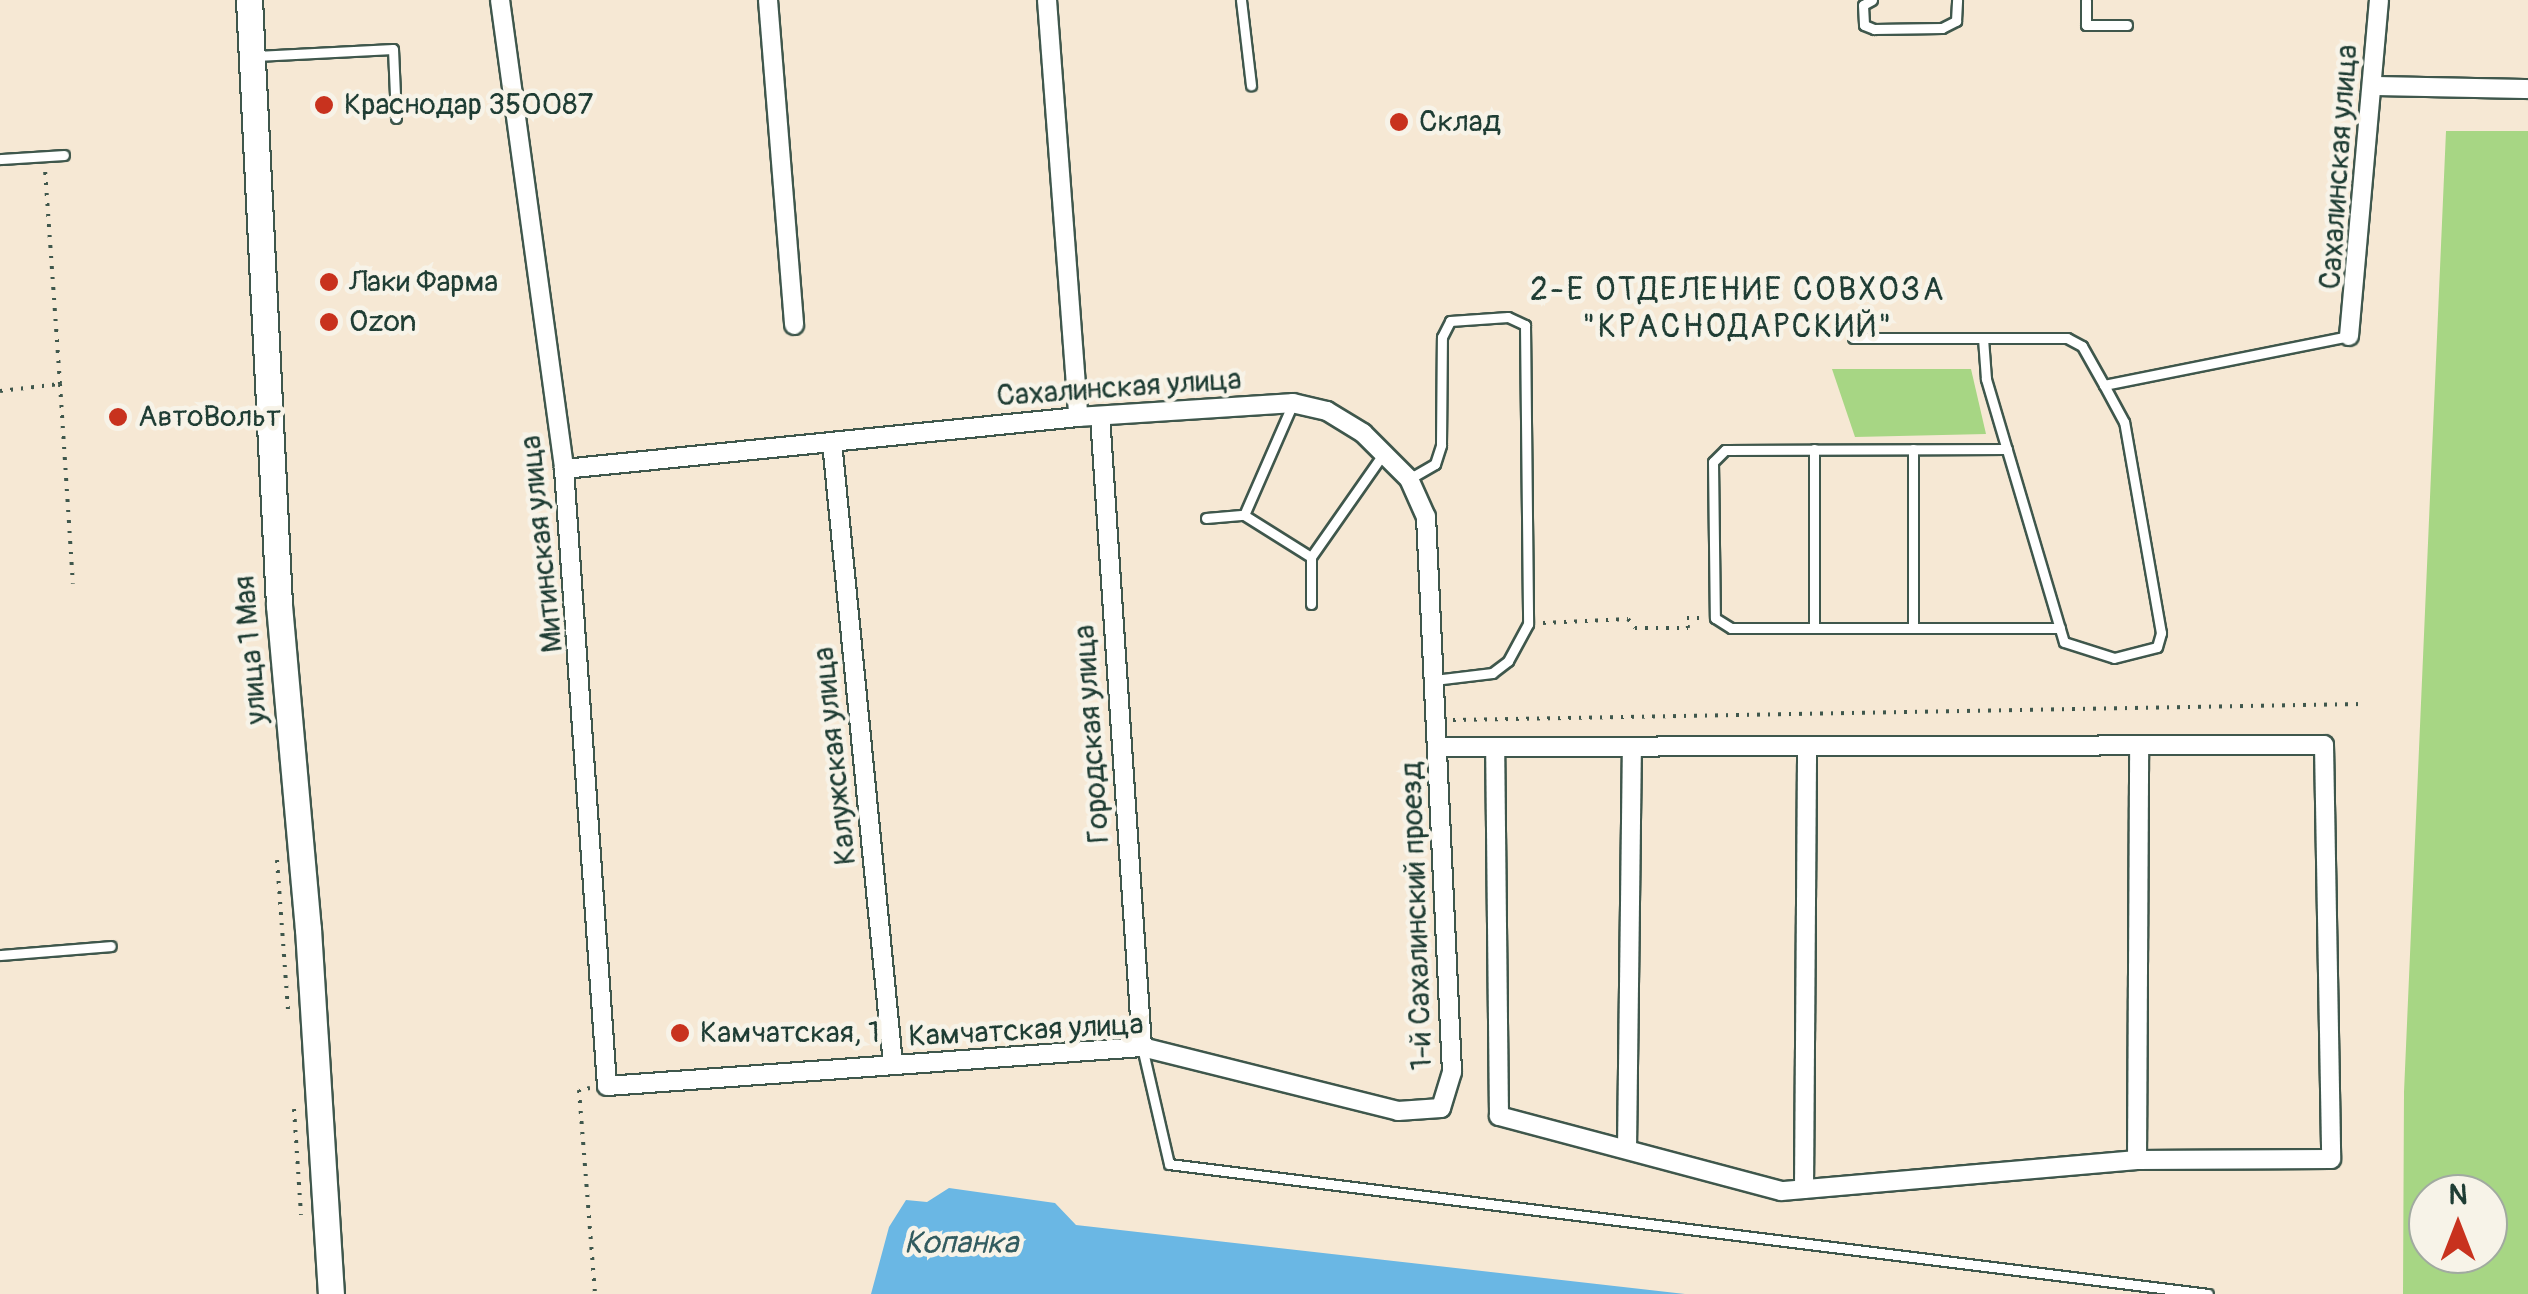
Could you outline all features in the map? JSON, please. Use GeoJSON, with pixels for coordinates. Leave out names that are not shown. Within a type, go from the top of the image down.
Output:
{"type":"FeatureCollection","features":[{"type":"Feature","properties":{"kind":"street","name":"улица 1 Мая"},"geometry":{"type":"LineString","coordinates":[[249,0],[279,604],[330,1294]]}},
{"type":"Feature","properties":{"kind":"street","name":"Митинская улица"},"geometry":{"type":"LineString","coordinates":[[500,0],[564,469],[607,1086]]}},
{"type":"Feature","properties":{"kind":"street"},"geometry":{"type":"LineString","coordinates":[[768,0],[794,325]]}},
{"type":"Feature","properties":{"kind":"street"},"geometry":{"type":"LineString","coordinates":[[1047,0],[1078,417]]}},
{"type":"Feature","properties":{"kind":"street","name":"Сахалинская улица"},"geometry":{"type":"LineString","coordinates":[[2349,336],[2380,0]]}},
{"type":"Feature","properties":{"kind":"street"},"geometry":{"type":"LineString","coordinates":[[2373,86],[2528,89]]}},
{"type":"Feature","properties":{"kind":"street","name":"Сахалинская улица"},"geometry":{"type":"LineString","coordinates":[[564,469],[1078,417],[1292,403],[1327,411],[1384,452],[1409,479],[1426,517],[1436,720]]}},
{"type":"Feature","properties":{"kind":"street","name":"Городская улица"},"geometry":{"type":"LineString","coordinates":[[1100,416],[1142,1048]]}},
{"type":"Feature","properties":{"kind":"street","name":"Калужская улица"},"geometry":{"type":"LineString","coordinates":[[832,442],[893,1064]]}},
{"type":"Feature","properties":{"kind":"street","name":"1-й Сахалинский проезд"},"geometry":{"type":"LineString","coordinates":[[1436,720],[1452,1072],[1441,1108]]}},
{"type":"Feature","properties":{"kind":"street"},"geometry":{"type":"LineString","coordinates":[[1439,746],[1632,750],[2324,744],[2332,1159],[2137,1160],[1782,1191],[1500,1116],[1496,750]]}},
{"type":"Feature","properties":{"kind":"street"},"geometry":{"type":"LineString","coordinates":[[2137,1160],[2139,746]]}},
{"type":"Feature","properties":{"kind":"street"},"geometry":{"type":"LineString","coordinates":[[1804,1189],[1807,748]]}},
{"type":"Feature","properties":{"kind":"street"},"geometry":{"type":"LineString","coordinates":[[1627,1149],[1632,750]]}},
{"type":"Feature","properties":{"kind":"street","name":"Камчатская улица"},"geometry":{"type":"LineString","coordinates":[[607,1086],[1142,1048],[1398,1111],[1441,1108]]}},
{"type":"Feature","properties":{"kind":"lane"},"geometry":{"type":"LineString","coordinates":[[1241,0],[1251,85]]}},
{"type":"Feature","properties":{"kind":"lane"},"geometry":{"type":"LineString","coordinates":[[1872,0],[1863,4],[1864,25],[1874,29],[1942,28],[1956,20],[1957,0]]}},
{"type":"Feature","properties":{"kind":"lane"},"geometry":{"type":"LineString","coordinates":[[2086,0],[2086,25],[2127,25]]}},
{"type":"Feature","properties":{"kind":"lane"},"geometry":{"type":"LineString","coordinates":[[253,56],[393,48],[396,118]]}},
{"type":"Feature","properties":{"kind":"lane"},"geometry":{"type":"LineString","coordinates":[[0,159],[64,155]]}},
{"type":"Feature","properties":{"kind":"lane"},"geometry":{"type":"LineString","coordinates":[[1409,479],[1435,464],[1440,445],[1442,336],[1450,321],[1508,317],[1526,325],[1528,624],[1508,661],[1492,673],[1434,680]]}},
{"type":"Feature","properties":{"kind":"lane"},"geometry":{"type":"LineString","coordinates":[[2104,385],[2349,336]]}},
{"type":"Feature","properties":{"kind":"lane"},"geometry":{"type":"LineString","coordinates":[[1853,338],[1983,338],[2076,339],[2124,422],[2160,641],[2114,658],[2068,647],[1986,379],[1983,338]]}},
{"type":"Feature","properties":{"kind":"lane"},"geometry":{"type":"LineString","coordinates":[[1244,515],[1292,403]]}},
{"type":"Feature","properties":{"kind":"lane"},"geometry":{"type":"LineString","coordinates":[[2007,449],[1733,449],[1717,455],[1715,618],[1731,628],[2060,628]]}},
{"type":"Feature","properties":{"kind":"lane"},"geometry":{"type":"LineString","coordinates":[[1814,449],[1814,628]]}},
{"type":"Feature","properties":{"kind":"lane"},"geometry":{"type":"LineString","coordinates":[[1913,449],[1913,628]]}},
{"type":"Feature","properties":{"kind":"lane"},"geometry":{"type":"LineString","coordinates":[[1311,604],[1312,557],[1384,452]]}},
{"type":"Feature","properties":{"kind":"lane"},"geometry":{"type":"LineString","coordinates":[[1206,518],[1244,515],[1312,557]]}},
{"type":"Feature","properties":{"kind":"lane"},"geometry":{"type":"LineString","coordinates":[[0,955],[111,946]]}},
{"type":"Feature","properties":{"kind":"lane"},"geometry":{"type":"LineString","coordinates":[[1142,1048],[1168,1164],[2208,1294]]}},
{"type":"Feature","properties":{"kind":"path"},"geometry":{"type":"LineString","coordinates":[[44,156],[73,584]]}},
{"type":"Feature","properties":{"kind":"path"},"geometry":{"type":"LineString","coordinates":[[0,391],[60,384]]}},
{"type":"Feature","properties":{"kind":"path"},"geometry":{"type":"LineString","coordinates":[[1528,624],[1628,620],[1635,628],[1688,628],[1688,618],[1715,618]]}},
{"type":"Feature","properties":{"kind":"path"},"geometry":{"type":"LineString","coordinates":[[1436,720],[2362,704]]}},
{"type":"Feature","properties":{"kind":"path"},"geometry":{"type":"LineString","coordinates":[[595,1294],[579,1090],[607,1086]]}},
{"type":"Feature","properties":{"kind":"green space"},"geometry":{"type":"Polygon","coordinates":[[[2446,131],[2528,131],[2528,1294],[2403,1294],[2404,1092],[2446,131]]]}},
{"type":"Feature","properties":{"kind":"green space"},"geometry":{"type":"Polygon","coordinates":[[[1832,369],[1971,369],[1986,434],[1855,437],[1832,369]]]}},
{"type":"Feature","properties":{"kind":"water","name":"Копанка"},"geometry":{"type":"Polygon","coordinates":[[[949,1188],[1055,1203],[1076,1225],[1685,1294],[871,1294],[889,1227],[906,1200],[927,1202],[949,1188]]]}},
{"type":"Feature","properties":{"kind":"place","name":"Краснодар 350087"},"geometry":{"type":"Point","coordinates":[324,105]}},
{"type":"Feature","properties":{"kind":"place","name":"Склад"},"geometry":{"type":"Point","coordinates":[1399,122]}},
{"type":"Feature","properties":{"kind":"place","name":"Лаки Фарма"},"geometry":{"type":"Point","coordinates":[329,282]}},
{"type":"Feature","properties":{"kind":"place","name":"Ozon"},"geometry":{"type":"Point","coordinates":[329,322]}},
{"type":"Feature","properties":{"kind":"place","name":"АвтоВольт"},"geometry":{"type":"Point","coordinates":[118,417]}},
{"type":"Feature","properties":{"kind":"place","name":"Камчатская, 1"},"geometry":{"type":"Point","coordinates":[680,1033]}},
{"type":"Feature","properties":{"kind":"district","name":"2-Е ОТДЕЛЕНИЕ СОВХОЗА \"КРАСНОДАРСКИЙ\""},"geometry":{"type":"Point","coordinates":[1738,310]}}]}
